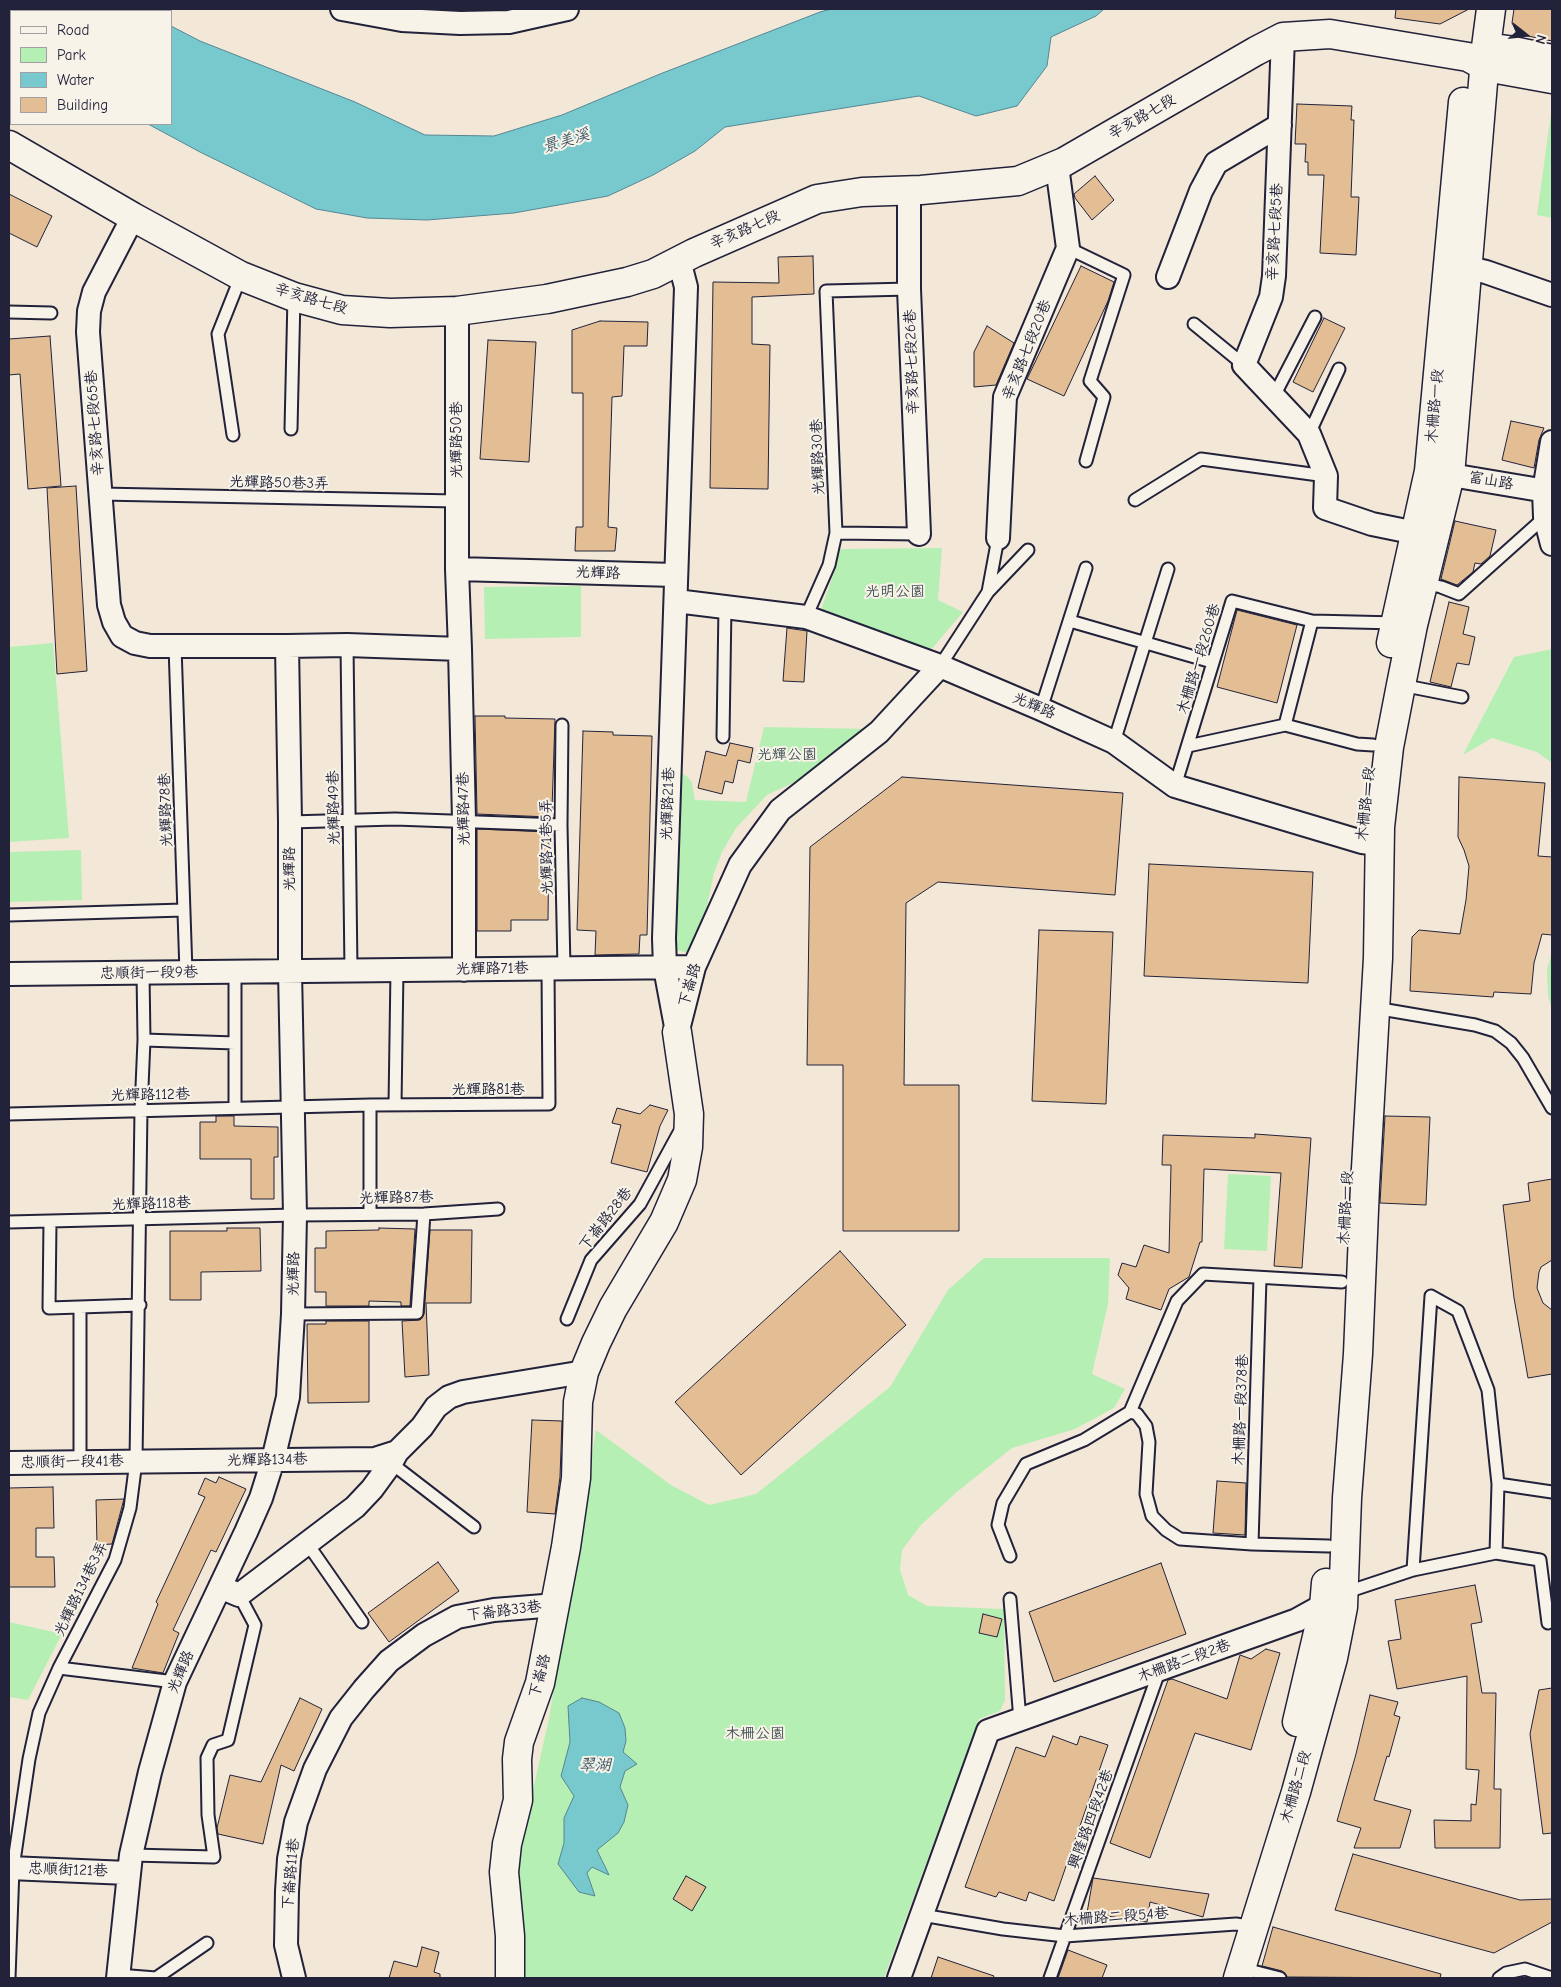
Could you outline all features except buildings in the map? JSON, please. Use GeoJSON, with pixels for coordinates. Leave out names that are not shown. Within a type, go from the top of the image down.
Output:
{"type":"FeatureCollection","features":[{"type":"Feature","properties":{"kind":"main road","name":"木柵路一段"},"geometry":{"type":"LineString","coordinates":[[1334,1600],[1347,1498],[1358,1354],[1378,958],[1370,843],[1362,826],[1372,745],[1404,624],[1424,583],[1468,268],[1480,57],[1474,9]]}},
{"type":"Feature","properties":{"kind":"main road","name":"木柵路一段"},"geometry":{"type":"LineString","coordinates":[[1334,1600],[1329,1546],[1357,1007],[1370,843],[1401,685],[1404,624],[1416,534],[1439,473],[1480,57],[1491,9]]}},
{"type":"Feature","properties":{"kind":"main road","name":"辛亥路七段"},"geometry":{"type":"LineString","coordinates":[[9,145],[133,217],[241,276],[294,297],[342,310],[390,313],[457,311],[547,299],[628,282],[653,274],[679,260],[817,199],[862,192],[910,191],[1018,180],[1057,166],[1256,51],[1284,37],[1330,34],[1480,57]]}},
{"type":"Feature","properties":{"kind":"main road"},"geometry":{"type":"LineString","coordinates":[[1480,57],[1508,50],[1552,59]]}},
{"type":"Feature","properties":{"kind":"main road"},"geometry":{"type":"LineString","coordinates":[[1480,57],[1552,79]]}},
{"type":"Feature","properties":{"kind":"main road","name":"下崙路"},"geometry":{"type":"LineString","coordinates":[[510,1978],[510,1936],[504,1872],[507,1844],[518,1800],[517,1759],[523,1731],[540,1683],[556,1605],[576,1478],[578,1402],[584,1372],[613,1308],[664,1222],[682,1180],[688,1147],[689,1114],[677,1032]]}},
{"type":"Feature","properties":{"kind":"main road","name":"木柵路二段"},"geometry":{"type":"LineString","coordinates":[[1233,1975],[1294,1735],[1334,1600]]}},
{"type":"Feature","properties":{"kind":"street"},"geometry":{"type":"LineString","coordinates":[[342,9],[402,20],[460,23],[509,22],[567,9]]}},
{"type":"Feature","properties":{"kind":"street","name":"辛亥路七段5巷"},"geometry":{"type":"LineString","coordinates":[[1244,365],[1270,296],[1274,276],[1284,37]]}},
{"type":"Feature","properties":{"kind":"street"},"geometry":{"type":"LineString","coordinates":[[1168,278],[1201,191],[1216,163],[1280,125]]}},
{"type":"Feature","properties":{"kind":"street"},"geometry":{"type":"LineString","coordinates":[[1057,166],[1068,248]]}},
{"type":"Feature","properties":{"kind":"street","name":"辛亥路七段26巷"},"geometry":{"type":"LineString","coordinates":[[910,191],[909,289],[919,534]]}},
{"type":"Feature","properties":{"kind":"street","name":"辛亥路七段65巷"},"geometry":{"type":"LineString","coordinates":[[133,217],[94,292],[89,311],[88,332],[109,605],[114,622],[122,636],[142,644],[175,646]]}},
{"type":"Feature","properties":{"kind":"street","name":"辛亥路七段20巷"},"geometry":{"type":"LineString","coordinates":[[998,538],[1004,397],[1068,248]]}},
{"type":"Feature","properties":{"kind":"street"},"geometry":{"type":"LineString","coordinates":[[675,575],[686,287],[679,260]]}},
{"type":"Feature","properties":{"kind":"street"},"geometry":{"type":"LineString","coordinates":[[1468,268],[1486,272],[1552,295]]}},
{"type":"Feature","properties":{"kind":"street","name":"光輝路50巷"},"geometry":{"type":"LineString","coordinates":[[457,311],[456,501],[458,569]]}},
{"type":"Feature","properties":{"kind":"street"},"geometry":{"type":"LineString","coordinates":[[1244,365],[1309,434],[1326,476],[1325,508],[1372,524],[1416,534]]}},
{"type":"Feature","properties":{"kind":"street"},"geometry":{"type":"LineString","coordinates":[[1552,442],[1545,517],[1552,544]]}},
{"type":"Feature","properties":{"kind":"street","name":"富山路"},"geometry":{"type":"LineString","coordinates":[[1439,473],[1548,491]]}},
{"type":"Feature","properties":{"kind":"street"},"geometry":{"type":"LineString","coordinates":[[175,646],[460,648],[458,569]]}},
{"type":"Feature","properties":{"kind":"street","name":"光輝路"},"geometry":{"type":"LineString","coordinates":[[458,569],[675,575]]}},
{"type":"Feature","properties":{"kind":"street","name":"光輝路21巷"},"geometry":{"type":"LineString","coordinates":[[675,575],[676,601],[665,909],[665,968],[677,1032]]}},
{"type":"Feature","properties":{"kind":"street","name":"光輝路"},"geometry":{"type":"LineString","coordinates":[[676,601],[806,617],[940,666],[1114,742],[1175,786],[1370,843]]}},
{"type":"Feature","properties":{"kind":"street","name":"光輝路"},"geometry":{"type":"LineString","coordinates":[[118,1977],[130,1864],[150,1772],[175,1682],[230,1591],[246,1532],[261,1498],[273,1460],[288,1398],[293,1314],[295,1215],[290,971],[287,646]]}},
{"type":"Feature","properties":{"kind":"street","name":"光輝路47巷"},"geometry":{"type":"LineString","coordinates":[[460,648],[464,820],[464,970]]}},
{"type":"Feature","properties":{"kind":"street","name":"下崙路"},"geometry":{"type":"LineString","coordinates":[[677,1032],[694,967],[740,865],[780,810],[879,732],[940,666]]}},
{"type":"Feature","properties":{"kind":"street","name":"光輝路71巷"},"geometry":{"type":"LineString","coordinates":[[290,971],[694,967]]}},
{"type":"Feature","properties":{"kind":"street","name":"忠順街一段9巷"},"geometry":{"type":"LineString","coordinates":[[9,974],[290,971]]}},
{"type":"Feature","properties":{"kind":"street"},"geometry":{"type":"LineString","coordinates":[[230,1591],[307,1543],[355,1507],[372,1490],[394,1458],[422,1427],[436,1408],[449,1397],[463,1392],[584,1372]]}},
{"type":"Feature","properties":{"kind":"street","name":"光輝路134巷"},"geometry":{"type":"LineString","coordinates":[[136,1461],[394,1458]]}},
{"type":"Feature","properties":{"kind":"street","name":"忠順街一段41巷"},"geometry":{"type":"LineString","coordinates":[[9,1463],[136,1461]]}},
{"type":"Feature","properties":{"kind":"street","name":"木柵路二段2巷"},"geometry":{"type":"LineString","coordinates":[[899,1978],[988,1731],[1297,1620],[1334,1600]]}},
{"type":"Feature","properties":{"kind":"street","name":"下崙路33巷"},"geometry":{"type":"LineString","coordinates":[[341,1718],[389,1661],[432,1630],[457,1617],[485,1612],[556,1605]]}},
{"type":"Feature","properties":{"kind":"street","name":"下崙路11巷"},"geometry":{"type":"LineString","coordinates":[[294,1978],[286,1945],[286,1891],[289,1859],[296,1822],[315,1769],[341,1718]]}},
{"type":"Feature","properties":{"kind":"street","name":"忠順街121巷"},"geometry":{"type":"LineString","coordinates":[[11,1868],[130,1864]]}},
{"type":"Feature","properties":{"kind":"lane"},"geometry":{"type":"LineString","coordinates":[[1068,248],[1124,275],[1090,381],[1104,396],[1086,461]]}},
{"type":"Feature","properties":{"kind":"lane"},"geometry":{"type":"LineString","coordinates":[[233,435],[218,334],[241,276]]}},
{"type":"Feature","properties":{"kind":"lane","name":"光輝路30巷"},"geometry":{"type":"LineString","coordinates":[[806,617],[829,565],[836,533],[826,291],[909,289]]}},
{"type":"Feature","properties":{"kind":"lane"},"geometry":{"type":"LineString","coordinates":[[292,429],[294,297]]}},
{"type":"Feature","properties":{"kind":"lane"},"geometry":{"type":"LineString","coordinates":[[9,312],[51,313]]}},
{"type":"Feature","properties":{"kind":"lane"},"geometry":{"type":"LineString","coordinates":[[1274,396],[1315,317]]}},
{"type":"Feature","properties":{"kind":"lane"},"geometry":{"type":"LineString","coordinates":[[1194,324],[1244,365]]}},
{"type":"Feature","properties":{"kind":"lane"},"geometry":{"type":"LineString","coordinates":[[1309,434],[1339,369]]}},
{"type":"Feature","properties":{"kind":"lane"},"geometry":{"type":"LineString","coordinates":[[1135,500],[1201,459],[1326,476]]}},
{"type":"Feature","properties":{"kind":"lane","name":"光輝路50巷3弄"},"geometry":{"type":"LineString","coordinates":[[101,494],[456,501]]}},
{"type":"Feature","properties":{"kind":"lane"},"geometry":{"type":"LineString","coordinates":[[1424,583],[1459,594],[1545,517]]}},
{"type":"Feature","properties":{"kind":"lane"},"geometry":{"type":"LineString","coordinates":[[836,533],[919,534]]}},
{"type":"Feature","properties":{"kind":"lane"},"geometry":{"type":"LineString","coordinates":[[988,592],[998,538]]}},
{"type":"Feature","properties":{"kind":"lane"},"geometry":{"type":"LineString","coordinates":[[940,666],[988,592],[1028,550]]}},
{"type":"Feature","properties":{"kind":"lane"},"geometry":{"type":"LineString","coordinates":[[1041,709],[1086,568]]}},
{"type":"Feature","properties":{"kind":"lane"},"geometry":{"type":"LineString","coordinates":[[1114,742],[1168,569]]}},
{"type":"Feature","properties":{"kind":"lane","name":"木柵路一段260巷"},"geometry":{"type":"LineString","coordinates":[[1175,786],[1232,601],[1312,621],[1404,624]]}},
{"type":"Feature","properties":{"kind":"lane"},"geometry":{"type":"LineString","coordinates":[[722,737],[725,606]]}},
{"type":"Feature","properties":{"kind":"lane"},"geometry":{"type":"LineString","coordinates":[[1070,621],[1212,662]]}},
{"type":"Feature","properties":{"kind":"lane"},"geometry":{"type":"LineString","coordinates":[[1285,725],[1312,621]]}},
{"type":"Feature","properties":{"kind":"lane","name":"光輝路78巷"},"geometry":{"type":"LineString","coordinates":[[175,646],[186,972]]}},
{"type":"Feature","properties":{"kind":"lane","name":"光輝路49巷"},"geometry":{"type":"LineString","coordinates":[[347,646],[350,971]]}},
{"type":"Feature","properties":{"kind":"lane"},"geometry":{"type":"LineString","coordinates":[[1401,685],[1462,697]]}},
{"type":"Feature","properties":{"kind":"lane","name":"光輝路71巷5弄"},"geometry":{"type":"LineString","coordinates":[[556,969],[562,725]]}},
{"type":"Feature","properties":{"kind":"lane"},"geometry":{"type":"LineString","coordinates":[[1188,746],[1285,725],[1357,744],[1372,745]]}},
{"type":"Feature","properties":{"kind":"lane"},"geometry":{"type":"LineString","coordinates":[[290,822],[349,819],[464,820],[561,825]]}},
{"type":"Feature","properties":{"kind":"lane"},"geometry":{"type":"LineString","coordinates":[[9,915],[184,910]]}},
{"type":"Feature","properties":{"kind":"lane","name":"光輝路81巷"},"geometry":{"type":"LineString","coordinates":[[292,1107],[550,1104],[556,969]]}},
{"type":"Feature","properties":{"kind":"lane"},"geometry":{"type":"LineString","coordinates":[[395,1105],[397,970]]}},
{"type":"Feature","properties":{"kind":"lane"},"geometry":{"type":"LineString","coordinates":[[235,972],[235,1108]]}},
{"type":"Feature","properties":{"kind":"lane","name":"光輝路134巷3弄"},"geometry":{"type":"LineString","coordinates":[[9,1978],[11,1868],[28,1759],[39,1713],[59,1668],[115,1560],[130,1508],[136,1461],[140,1305],[141,1110],[144,1040],[143,973]]}},
{"type":"Feature","properties":{"kind":"lane"},"geometry":{"type":"LineString","coordinates":[[1375,1008],[1475,1025],[1495,1031],[1511,1043],[1523,1058],[1552,1108]]}},
{"type":"Feature","properties":{"kind":"lane"},"geometry":{"type":"LineString","coordinates":[[144,1040],[235,1043]]}},
{"type":"Feature","properties":{"kind":"lane"},"geometry":{"type":"LineString","coordinates":[[370,1105],[370,1214]]}},
{"type":"Feature","properties":{"kind":"lane","name":"光輝路112巷"},"geometry":{"type":"LineString","coordinates":[[9,1114],[292,1107]]}},
{"type":"Feature","properties":{"kind":"lane","name":"下崙路28巷"},"geometry":{"type":"LineString","coordinates":[[567,1319],[591,1260],[640,1204],[689,1114]]}},
{"type":"Feature","properties":{"kind":"lane","name":"光輝路87巷"},"geometry":{"type":"LineString","coordinates":[[295,1215],[424,1214],[498,1209]]}},
{"type":"Feature","properties":{"kind":"lane"},"geometry":{"type":"LineString","coordinates":[[293,1314],[416,1314],[424,1214]]}},
{"type":"Feature","properties":{"kind":"lane","name":"光輝路118巷"},"geometry":{"type":"LineString","coordinates":[[9,1222],[295,1215]]}},
{"type":"Feature","properties":{"kind":"lane"},"geometry":{"type":"LineString","coordinates":[[50,1222],[49,1308],[140,1305]]}},
{"type":"Feature","properties":{"kind":"lane"},"geometry":{"type":"LineString","coordinates":[[1010,1556],[998,1525],[1003,1503],[1026,1464],[1084,1440],[1130,1412],[1177,1301],[1203,1274],[1342,1282]]}},
{"type":"Feature","properties":{"kind":"lane","name":"木柵路一段378巷"},"geometry":{"type":"LineString","coordinates":[[1252,1544],[1260,1278]]}},
{"type":"Feature","properties":{"kind":"lane"},"geometry":{"type":"LineString","coordinates":[[1413,1570],[1431,1296],[1458,1312],[1488,1390],[1498,1484],[1496,1553]]}},
{"type":"Feature","properties":{"kind":"lane"},"geometry":{"type":"LineString","coordinates":[[80,1308],[80,1462]]}},
{"type":"Feature","properties":{"kind":"lane"},"geometry":{"type":"LineString","coordinates":[[1130,1412],[1137,1414],[1146,1426],[1149,1442],[1146,1494],[1152,1516],[1166,1530],[1180,1539],[1252,1544],[1329,1546]]}},
{"type":"Feature","properties":{"kind":"lane"},"geometry":{"type":"LineString","coordinates":[[394,1458],[474,1527]]}},
{"type":"Feature","properties":{"kind":"lane"},"geometry":{"type":"LineString","coordinates":[[1498,1484],[1552,1492]]}},
{"type":"Feature","properties":{"kind":"lane"},"geometry":{"type":"LineString","coordinates":[[307,1543],[362,1622]]}},
{"type":"Feature","properties":{"kind":"lane"},"geometry":{"type":"LineString","coordinates":[[1334,1600],[1413,1570],[1496,1553],[1540,1560],[1548,1623]]}},
{"type":"Feature","properties":{"kind":"lane"},"geometry":{"type":"LineString","coordinates":[[130,1864],[214,1857],[208,1815],[207,1758],[213,1746],[228,1740],[255,1625],[230,1591]]}},
{"type":"Feature","properties":{"kind":"lane"},"geometry":{"type":"LineString","coordinates":[[1010,1598],[1020,1720]]}},
{"type":"Feature","properties":{"kind":"lane"},"geometry":{"type":"LineString","coordinates":[[59,1668],[175,1682]]}},
{"type":"Feature","properties":{"kind":"lane","name":"興隆路四段42巷"},"geometry":{"type":"LineString","coordinates":[[1050,1978],[1160,1669]]}},
{"type":"Feature","properties":{"kind":"lane","name":"木柵路二段54巷"},"geometry":{"type":"LineString","coordinates":[[922,1915],[1002,1929],[1065,1936],[1245,1925]]}},
{"type":"Feature","properties":{"kind":"lane"},"geometry":{"type":"LineString","coordinates":[[118,1977],[156,1978],[207,1943]]}},
{"type":"Feature","properties":{"kind":"lane"},"geometry":{"type":"LineString","coordinates":[[1499,1978],[1506,1973],[1525,1969],[1552,1978]]}},
{"type":"Feature","properties":{"kind":"lane"},"geometry":{"type":"LineString","coordinates":[[1233,1975],[1280,1978]]}},
{"type":"Feature","properties":{"kind":"green space"},"geometry":{"type":"Polygon","coordinates":[[[1552,106],[1552,218],[1537,215],[1552,106]]]}},
{"type":"Feature","properties":{"kind":"green space","name":"光明公園"},"geometry":{"type":"Polygon","coordinates":[[[942,548],[938,600],[963,612],[930,651],[821,610],[835,570],[839,549],[942,548]]]}},
{"type":"Feature","properties":{"kind":"green space"},"geometry":{"type":"Polygon","coordinates":[[[581,586],[581,637],[485,639],[484,587],[581,586]]]}},
{"type":"Feature","properties":{"kind":"green space"},"geometry":{"type":"Polygon","coordinates":[[[53,643],[69,838],[9,842],[9,647],[53,643]]]}},
{"type":"Feature","properties":{"kind":"green space"},"geometry":{"type":"Polygon","coordinates":[[[1552,649],[1552,763],[1537,752],[1492,738],[1463,755],[1514,657],[1552,649]]]}},
{"type":"Feature","properties":{"kind":"green space","name":"光輝公園"},"geometry":{"type":"Polygon","coordinates":[[[764,727],[873,729],[808,776],[767,795],[736,828],[722,852],[714,873],[698,948],[689,953],[676,950],[674,947],[679,772],[688,777],[692,783],[695,800],[746,802],[764,727]]]}},
{"type":"Feature","properties":{"kind":"green space"},"geometry":{"type":"Polygon","coordinates":[[[81,850],[82,900],[9,902],[9,852],[81,850]]]}},
{"type":"Feature","properties":{"kind":"green space"},"geometry":{"type":"Polygon","coordinates":[[[1552,952],[1552,1009],[1548,996],[1547,969],[1552,952]]]}},
{"type":"Feature","properties":{"kind":"green space"},"geometry":{"type":"Polygon","coordinates":[[[1228,1174],[1271,1176],[1267,1251],[1224,1249],[1228,1174]]]}},
{"type":"Feature","properties":{"kind":"green space","name":"木柵公園"},"geometry":{"type":"Polygon","coordinates":[[[984,1258],[1110,1258],[1108,1304],[1092,1374],[1125,1389],[1114,1408],[1075,1429],[1012,1448],[958,1491],[921,1525],[902,1550],[900,1570],[908,1595],[927,1606],[1004,1609],[1005,1700],[1000,1711],[979,1719],[884,1978],[517,1978],[508,1859],[528,1812],[549,1718],[596,1430],[671,1485],[709,1505],[756,1494],[890,1387],[948,1290],[984,1258]]]}},
{"type":"Feature","properties":{"kind":"green space"},"geometry":{"type":"Polygon","coordinates":[[[9,1622],[62,1634],[28,1700],[9,1697],[9,1622]]]}},
{"type":"Feature","properties":{"kind":"water"},"geometry":{"type":"Polygon","coordinates":[[[9,9],[138,10],[10,10],[9,47],[9,9]]]}},
{"type":"Feature","properties":{"kind":"water","name":"景美溪"},"geometry":{"type":"Polygon","coordinates":[[[831,9],[1104,9],[1096,16],[1051,37],[1047,66],[1017,106],[976,116],[919,96],[725,127],[695,151],[653,175],[608,196],[514,213],[427,220],[367,218],[316,209],[150,125],[172,125],[172,27],[200,41],[355,102],[425,135],[494,136],[562,115],[660,74],[831,9]]]}},
{"type":"Feature","properties":{"kind":"water","name":"翠湖"},"geometry":{"type":"Polygon","coordinates":[[[582,1698],[599,1702],[619,1713],[625,1728],[626,1741],[623,1752],[637,1764],[625,1771],[620,1787],[628,1805],[624,1822],[618,1833],[597,1850],[609,1875],[592,1867],[587,1873],[595,1896],[579,1892],[558,1864],[564,1843],[564,1818],[574,1796],[561,1776],[570,1742],[568,1706],[582,1698]]]}}]}
